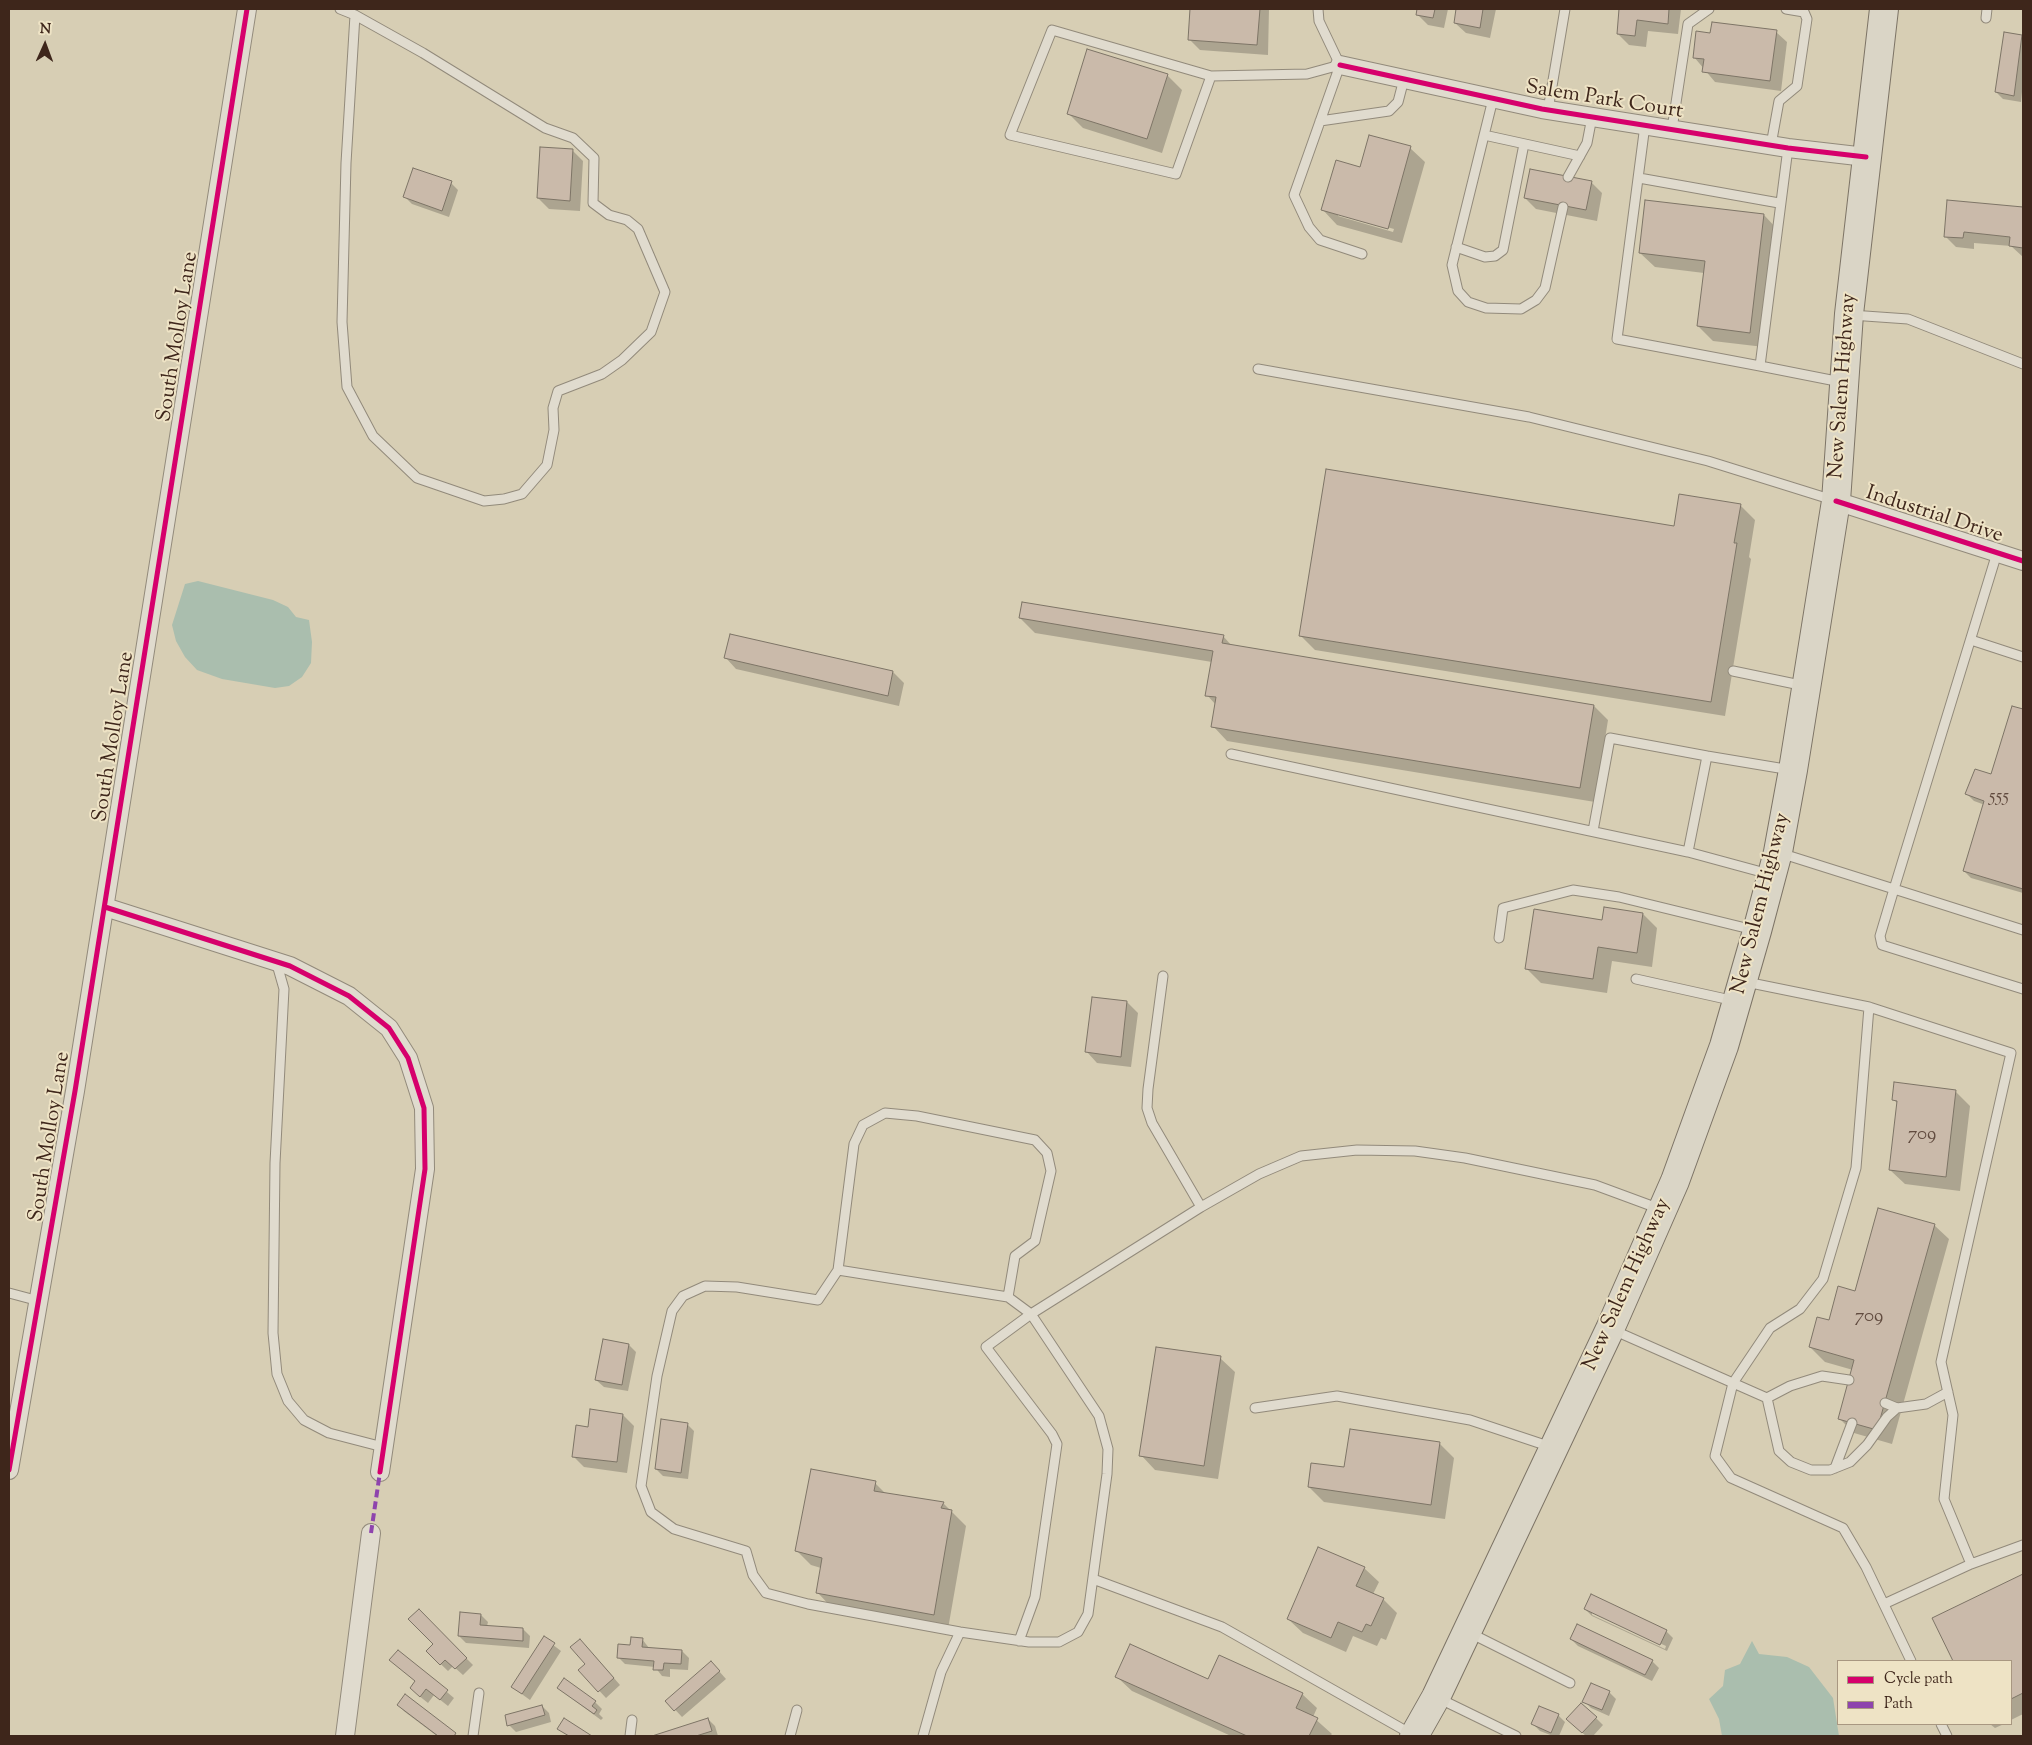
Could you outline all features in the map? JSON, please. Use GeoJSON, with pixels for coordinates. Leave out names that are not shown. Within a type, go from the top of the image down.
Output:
{"type":"FeatureCollection","features":[{"type":"Feature","properties":{"kind":"main road","name":"New Salem Highway"},"geometry":{"type":"LineString","coordinates":[[1414,1736],[1436,1697],[1466,1630],[1610,1329],[1662,1210],[1724,1046],[1757,931],[1775,864],[1793,770],[1836,500],[1849,314],[1884,9]]}},
{"type":"Feature","properties":{"kind":"street","name":"South Molloy Lane"},"geometry":{"type":"LineString","coordinates":[[9,1470],[104,907],[247,9]]}},
{"type":"Feature","properties":{"kind":"street","name":"Salem Park Court"},"geometry":{"type":"LineString","coordinates":[[1340,65],[1548,110],[1788,148],[1866,157]]}},
{"type":"Feature","properties":{"kind":"street","name":"Industrial Drive"},"geometry":{"type":"LineString","coordinates":[[1836,500],[2023,561]]}},
{"type":"Feature","properties":{"kind":"street"},"geometry":{"type":"LineString","coordinates":[[104,907],[290,966],[349,996],[389,1028],[408,1058],[424,1108],[426,1169],[382,1447],[380,1472]]}},
{"type":"Feature","properties":{"kind":"street"},"geometry":{"type":"LineString","coordinates":[[345,1736],[371,1533]]}},
{"type":"Feature","properties":{"kind":"lane"},"geometry":{"type":"LineString","coordinates":[[340,9],[355,14],[485,89],[545,128],[572,138],[594,158],[593,204],[609,215],[628,220],[638,229],[665,292],[651,332],[622,360],[602,374],[558,391],[553,408],[554,430],[547,465],[522,494],[504,499],[484,501],[417,478],[373,436],[347,387],[342,322],[346,163],[355,14]]}},
{"type":"Feature","properties":{"kind":"lane"},"geometry":{"type":"LineString","coordinates":[[1318,9],[1319,21],[1340,65],[1294,195],[1309,227],[1320,240],[1362,254]]}},
{"type":"Feature","properties":{"kind":"lane"},"geometry":{"type":"LineString","coordinates":[[1548,110],[1565,9]]}},
{"type":"Feature","properties":{"kind":"lane"},"geometry":{"type":"LineString","coordinates":[[1672,129],[1688,24],[1709,9]]}},
{"type":"Feature","properties":{"kind":"lane"},"geometry":{"type":"LineString","coordinates":[[1771,145],[1779,101],[1797,86],[1808,19],[1804,12],[1786,9]]}},
{"type":"Feature","properties":{"kind":"lane"},"geometry":{"type":"LineString","coordinates":[[1211,76],[1176,174],[1010,134],[1052,30],[1211,76],[1307,74],[1340,65]]}},
{"type":"Feature","properties":{"kind":"lane"},"geometry":{"type":"LineString","coordinates":[[1320,121],[1389,111],[1398,102],[1404,79]]}},
{"type":"Feature","properties":{"kind":"lane"},"geometry":{"type":"LineString","coordinates":[[1494,99],[1452,265],[1458,292],[1468,302],[1486,308],[1521,309],[1536,300],[1545,288],[1563,207]]}},
{"type":"Feature","properties":{"kind":"lane"},"geometry":{"type":"LineString","coordinates":[[1568,177],[1587,143],[1592,117]]}},
{"type":"Feature","properties":{"kind":"lane"},"geometry":{"type":"LineString","coordinates":[[1645,125],[1617,339],[1844,382]]}},
{"type":"Feature","properties":{"kind":"lane"},"geometry":{"type":"LineString","coordinates":[[1484,135],[1580,156]]}},
{"type":"Feature","properties":{"kind":"lane"},"geometry":{"type":"LineString","coordinates":[[1456,247],[1485,257],[1495,256],[1503,250],[1524,144]]}},
{"type":"Feature","properties":{"kind":"lane"},"geometry":{"type":"LineString","coordinates":[[1760,366],[1788,148]]}},
{"type":"Feature","properties":{"kind":"lane"},"geometry":{"type":"LineString","coordinates":[[1639,178],[1780,203]]}},
{"type":"Feature","properties":{"kind":"lane"},"geometry":{"type":"LineString","coordinates":[[1849,314],[1908,319],[2023,364]]}},
{"type":"Feature","properties":{"kind":"lane"},"geometry":{"type":"LineString","coordinates":[[1258,369],[1529,417],[1708,461],[1836,500]]}},
{"type":"Feature","properties":{"kind":"lane"},"geometry":{"type":"LineString","coordinates":[[1997,553],[1880,936],[1882,945],[2023,989]]}},
{"type":"Feature","properties":{"kind":"lane"},"geometry":{"type":"LineString","coordinates":[[1971,640],[2023,657]]}},
{"type":"Feature","properties":{"kind":"lane"},"geometry":{"type":"LineString","coordinates":[[1733,672],[1807,687]]}},
{"type":"Feature","properties":{"kind":"lane"},"geometry":{"type":"LineString","coordinates":[[1593,831],[1610,738],[1793,770]]}},
{"type":"Feature","properties":{"kind":"lane"},"geometry":{"type":"LineString","coordinates":[[1230,754],[1688,852],[1775,864],[1894,889],[2023,930]]}},
{"type":"Feature","properties":{"kind":"lane"},"geometry":{"type":"LineString","coordinates":[[1688,852],[1707,756]]}},
{"type":"Feature","properties":{"kind":"lane"},"geometry":{"type":"LineString","coordinates":[[1499,938],[1503,908],[1573,890],[1619,897],[1757,931]]}},
{"type":"Feature","properties":{"kind":"lane"},"geometry":{"type":"LineString","coordinates":[[276,961],[284,989],[275,1163],[273,1332],[277,1374],[288,1401],[304,1420],[329,1433],[382,1447]]}},
{"type":"Feature","properties":{"kind":"lane"},"geometry":{"type":"LineString","coordinates":[[1163,976],[1147,1108],[1152,1123],[1200,1207]]}},
{"type":"Feature","properties":{"kind":"lane"},"geometry":{"type":"LineString","coordinates":[[1636,979],[1869,1007],[2011,1053],[1941,1362],[1953,1415],[1944,1499],[1971,1564]]}},
{"type":"Feature","properties":{"kind":"lane"},"geometry":{"type":"LineString","coordinates":[[1869,1007],[1856,1168],[1823,1279],[1800,1309],[1770,1328],[1733,1383],[1715,1456],[1732,1478],[1842,1528],[1866,1567],[1911,1660]]}},
{"type":"Feature","properties":{"kind":"lane"},"geometry":{"type":"LineString","coordinates":[[838,1270],[1008,1297],[1031,1314],[1099,1416],[1108,1449],[1107,1474],[1088,1614],[1078,1632],[1059,1642],[1019,1641],[960,1632],[808,1604],[766,1593],[753,1575],[746,1551],[674,1529],[651,1512],[641,1486],[657,1376],[672,1311],[683,1296],[705,1286],[737,1287],[818,1300],[838,1270],[854,1144],[863,1125],[885,1113],[917,1116],[1035,1140],[1048,1153],[1051,1170],[1036,1241],[1015,1256],[1008,1297]]}},
{"type":"Feature","properties":{"kind":"lane"},"geometry":{"type":"LineString","coordinates":[[1019,1641],[1035,1597],[1057,1444],[1052,1434],[986,1347],[1031,1314],[1200,1207],[1259,1174],[1301,1156],[1357,1150],[1414,1151],[1465,1158],[1595,1185],[1662,1210]]}},
{"type":"Feature","properties":{"kind":"lane"},"geometry":{"type":"LineString","coordinates":[[9,1294],[39,1301]]}},
{"type":"Feature","properties":{"kind":"lane"},"geometry":{"type":"LineString","coordinates":[[1610,1329],[1766,1398]]}},
{"type":"Feature","properties":{"kind":"lane"},"geometry":{"type":"LineString","coordinates":[[1766,1398],[1790,1386],[1822,1376],[1849,1380]]}},
{"type":"Feature","properties":{"kind":"lane"},"geometry":{"type":"LineString","coordinates":[[1885,1403],[1897,1408],[1926,1404],[1948,1392]]}},
{"type":"Feature","properties":{"kind":"lane"},"geometry":{"type":"LineString","coordinates":[[1255,1408],[1337,1396],[1470,1420],[1553,1448]]}},
{"type":"Feature","properties":{"kind":"lane"},"geometry":{"type":"LineString","coordinates":[[1766,1398],[1778,1452],[1791,1462],[1811,1470],[1836,1468],[1850,1462],[1861,1451],[1887,1417],[1897,1408]]}},
{"type":"Feature","properties":{"kind":"lane"},"geometry":{"type":"LineString","coordinates":[[1836,1468],[1852,1423]]}},
{"type":"Feature","properties":{"kind":"lane"},"geometry":{"type":"LineString","coordinates":[[1884,1604],[1971,1564],[2023,1544]]}},
{"type":"Feature","properties":{"kind":"lane"},"geometry":{"type":"LineString","coordinates":[[1093,1579],[1222,1627],[1414,1736]]}},
{"type":"Feature","properties":{"kind":"lane"},"geometry":{"type":"LineString","coordinates":[[1466,1630],[1570,1683]]}},
{"type":"Feature","properties":{"kind":"lane"},"geometry":{"type":"LineString","coordinates":[[923,1736],[941,1672],[960,1632]]}},
{"type":"Feature","properties":{"kind":"lane"},"geometry":{"type":"LineString","coordinates":[[473,1736],[479,1693]]}},
{"type":"Feature","properties":{"kind":"lane"},"geometry":{"type":"LineString","coordinates":[[1436,1697],[1516,1736]]}},
{"type":"Feature","properties":{"kind":"lane"},"geometry":{"type":"LineString","coordinates":[[790,1736],[797,1710]]}},
{"type":"Feature","properties":{"kind":"lane"},"geometry":{"type":"LineString","coordinates":[[630,1736],[632,1720]]}},
{"type":"Feature","properties":{"kind":"shaded area"},"geometry":{"type":"Polygon","coordinates":[[[198,581],[273,600],[288,607],[296,617],[309,620],[312,642],[311,663],[302,677],[289,686],[275,688],[222,679],[197,670],[185,657],[176,641],[172,625],[185,584],[198,581]]]}},
{"type":"Feature","properties":{"kind":"shaded area"},"geometry":{"type":"Polygon","coordinates":[[[1752,1641],[1759,1654],[1787,1657],[1809,1667],[1833,1698],[1839,1736],[1722,1736],[1719,1719],[1709,1699],[1723,1686],[1725,1670],[1740,1664],[1752,1641]]]}},
{"type":"Feature","properties":{"kind":"building"},"geometry":{"type":"Polygon","coordinates":[[[1190,9],[1260,9],[1257,45],[1188,40],[1190,9]]]}},
{"type":"Feature","properties":{"kind":"building"},"geometry":{"type":"Polygon","coordinates":[[[1417,9],[1435,9],[1433,18],[1416,15],[1417,9]]]}},
{"type":"Feature","properties":{"kind":"building"},"geometry":{"type":"Polygon","coordinates":[[[1456,9],[1483,9],[1480,28],[1454,23],[1456,9]]]}},
{"type":"Feature","properties":{"kind":"building"},"geometry":{"type":"Polygon","coordinates":[[[1619,9],[1669,9],[1668,24],[1637,20],[1635,36],[1617,34],[1619,9]]]}},
{"type":"Feature","properties":{"kind":"building"},"geometry":{"type":"Polygon","coordinates":[[[1712,22],[1777,30],[1770,81],[1702,72],[1704,59],[1693,58],[1696,31],[1710,33],[1712,22]]]}},
{"type":"Feature","properties":{"kind":"building"},"geometry":{"type":"Polygon","coordinates":[[[2004,32],[2022,35],[2014,96],[1995,92],[2004,32]]]}},
{"type":"Feature","properties":{"kind":"building"},"geometry":{"type":"Polygon","coordinates":[[[1087,49],[1168,74],[1147,139],[1067,114],[1087,49]]]}},
{"type":"Feature","properties":{"kind":"building"},"geometry":{"type":"Polygon","coordinates":[[[1369,135],[1411,146],[1388,229],[1321,210],[1336,160],[1360,167],[1369,135]]]}},
{"type":"Feature","properties":{"kind":"building"},"geometry":{"type":"Polygon","coordinates":[[[540,147],[573,149],[570,201],[537,198],[540,147]]]}},
{"type":"Feature","properties":{"kind":"building"},"geometry":{"type":"Polygon","coordinates":[[[413,168],[452,181],[442,211],[403,197],[413,168]]]}},
{"type":"Feature","properties":{"kind":"building"},"geometry":{"type":"Polygon","coordinates":[[[1530,169],[1592,181],[1586,210],[1524,198],[1530,169]]]}},
{"type":"Feature","properties":{"kind":"building"},"geometry":{"type":"Polygon","coordinates":[[[1645,200],[1764,214],[1750,333],[1697,326],[1705,261],[1639,253],[1645,200]]]}},
{"type":"Feature","properties":{"kind":"building"},"geometry":{"type":"Polygon","coordinates":[[[1947,200],[2023,207],[2023,248],[2009,246],[2010,237],[1964,232],[1963,238],[1944,237],[1947,200]]]}},
{"type":"Feature","properties":{"kind":"building"},"geometry":{"type":"Polygon","coordinates":[[[1326,469],[1674,526],[1679,494],[1741,504],[1734,543],[1737,543],[1711,702],[1299,636],[1326,469]]]}},
{"type":"Feature","properties":{"kind":"building"},"geometry":{"type":"Polygon","coordinates":[[[1022,602],[1224,635],[1222,643],[1594,705],[1580,788],[1211,727],[1216,697],[1205,696],[1213,651],[1019,618],[1022,602]]]}},
{"type":"Feature","properties":{"kind":"building"},"geometry":{"type":"Polygon","coordinates":[[[730,634],[893,671],[888,696],[724,658],[730,634]]]}},
{"type":"Feature","properties":{"kind":"building"},"geometry":{"type":"Polygon","coordinates":[[[2012,706],[2023,709],[2023,889],[1963,871],[1984,801],[1965,794],[1975,769],[1991,774],[2012,706]]]}},
{"type":"Feature","properties":{"kind":"building"},"geometry":{"type":"Polygon","coordinates":[[[1604,907],[1643,913],[1637,953],[1598,947],[1593,979],[1525,969],[1534,909],[1602,920],[1604,907]]]}},
{"type":"Feature","properties":{"kind":"building"},"geometry":{"type":"Polygon","coordinates":[[[1092,997],[1127,1001],[1121,1057],[1085,1052],[1092,997]]]}},
{"type":"Feature","properties":{"kind":"building"},"geometry":{"type":"Polygon","coordinates":[[[1894,1082],[1956,1090],[1946,1177],[1889,1170],[1897,1101],[1892,1100],[1894,1082]]]}},
{"type":"Feature","properties":{"kind":"building"},"geometry":{"type":"Polygon","coordinates":[[[1878,1208],[1935,1224],[1877,1430],[1838,1419],[1854,1360],[1809,1347],[1817,1317],[1829,1320],[1838,1286],[1855,1291],[1878,1208]]]}},
{"type":"Feature","properties":{"kind":"building"},"geometry":{"type":"Polygon","coordinates":[[[603,1339],[629,1344],[622,1385],[595,1380],[603,1339]]]}},
{"type":"Feature","properties":{"kind":"building"},"geometry":{"type":"Polygon","coordinates":[[[1156,1347],[1221,1356],[1204,1466],[1139,1456],[1156,1347]]]}},
{"type":"Feature","properties":{"kind":"building"},"geometry":{"type":"Polygon","coordinates":[[[590,1409],[623,1414],[617,1462],[572,1457],[576,1425],[588,1427],[590,1409]]]}},
{"type":"Feature","properties":{"kind":"building"},"geometry":{"type":"Polygon","coordinates":[[[661,1419],[688,1423],[681,1473],[655,1469],[661,1419]]]}},
{"type":"Feature","properties":{"kind":"building"},"geometry":{"type":"Polygon","coordinates":[[[1350,1429],[1440,1442],[1431,1505],[1308,1487],[1311,1463],[1344,1467],[1350,1429]]]}},
{"type":"Feature","properties":{"kind":"building"},"geometry":{"type":"Polygon","coordinates":[[[811,1469],[876,1481],[874,1491],[944,1502],[941,1508],[952,1510],[934,1615],[816,1593],[822,1558],[795,1551],[811,1469]]]}},
{"type":"Feature","properties":{"kind":"building"},"geometry":{"type":"Polygon","coordinates":[[[1318,1547],[1365,1567],[1356,1586],[1384,1598],[1371,1626],[1366,1624],[1362,1632],[1338,1622],[1331,1638],[1287,1619],[1318,1547]]]}},
{"type":"Feature","properties":{"kind":"building"},"geometry":{"type":"Polygon","coordinates":[[[2023,1574],[2023,1693],[2012,1698],[2012,1660],[1953,1660],[1932,1618],[2023,1574]]]}},
{"type":"Feature","properties":{"kind":"building"},"geometry":{"type":"Polygon","coordinates":[[[1591,1594],[1667,1630],[1660,1645],[1584,1609],[1591,1594]]]}},
{"type":"Feature","properties":{"kind":"building"},"geometry":{"type":"Polygon","coordinates":[[[419,1609],[467,1658],[455,1669],[445,1660],[440,1665],[426,1651],[433,1644],[408,1619],[419,1609]]]}},
{"type":"Feature","properties":{"kind":"building"},"geometry":{"type":"Polygon","coordinates":[[[460,1612],[481,1614],[480,1625],[523,1628],[523,1641],[458,1636],[460,1612]]]}},
{"type":"Feature","properties":{"kind":"building"},"geometry":{"type":"Polygon","coordinates":[[[1577,1624],[1653,1660],[1645,1675],[1570,1639],[1577,1624]]]}},
{"type":"Feature","properties":{"kind":"building"},"geometry":{"type":"Polygon","coordinates":[[[544,1636],[555,1643],[522,1694],[511,1687],[544,1636]]]}},
{"type":"Feature","properties":{"kind":"building"},"geometry":{"type":"Polygon","coordinates":[[[631,1637],[643,1638],[642,1647],[682,1650],[681,1664],[664,1663],[663,1670],[653,1670],[654,1661],[617,1658],[618,1644],[630,1645],[631,1637]]]}},
{"type":"Feature","properties":{"kind":"building"},"geometry":{"type":"Polygon","coordinates":[[[580,1639],[614,1678],[598,1692],[578,1670],[585,1664],[570,1647],[580,1639]]]}},
{"type":"Feature","properties":{"kind":"building"},"geometry":{"type":"Polygon","coordinates":[[[1130,1644],[1208,1679],[1219,1655],[1303,1693],[1296,1708],[1318,1718],[1309,1736],[1247,1736],[1115,1677],[1130,1644]]]}},
{"type":"Feature","properties":{"kind":"building"},"geometry":{"type":"Polygon","coordinates":[[[398,1650],[448,1690],[440,1700],[426,1689],[420,1697],[410,1688],[415,1681],[389,1660],[398,1650]]]}},
{"type":"Feature","properties":{"kind":"building"},"geometry":{"type":"Polygon","coordinates":[[[711,1661],[720,1671],[674,1711],[665,1701],[711,1661]]]}},
{"type":"Feature","properties":{"kind":"building"},"geometry":{"type":"Polygon","coordinates":[[[564,1678],[596,1701],[592,1706],[597,1710],[594,1714],[557,1688],[564,1678]]]}},
{"type":"Feature","properties":{"kind":"building"},"geometry":{"type":"Polygon","coordinates":[[[1591,1683],[1610,1691],[1602,1710],[1582,1702],[1591,1683]]]}},
{"type":"Feature","properties":{"kind":"building"},"geometry":{"type":"Polygon","coordinates":[[[405,1694],[456,1733],[454,1736],[438,1736],[397,1705],[405,1694]]]}},
{"type":"Feature","properties":{"kind":"building"},"geometry":{"type":"Polygon","coordinates":[[[1581,1703],[1597,1717],[1582,1733],[1566,1719],[1581,1703]]]}},
{"type":"Feature","properties":{"kind":"building"},"geometry":{"type":"Polygon","coordinates":[[[542,1705],[545,1715],[507,1726],[505,1715],[542,1705]]]}},
{"type":"Feature","properties":{"kind":"building"},"geometry":{"type":"Polygon","coordinates":[[[1539,1706],[1559,1714],[1551,1733],[1531,1724],[1539,1706]]]}},
{"type":"Feature","properties":{"kind":"building"},"geometry":{"type":"Polygon","coordinates":[[[564,1718],[592,1736],[569,1736],[557,1729],[564,1718]]]}},
{"type":"Feature","properties":{"kind":"building"},"geometry":{"type":"Polygon","coordinates":[[[708,1718],[712,1731],[696,1736],[652,1736],[708,1718]]]}},
{"type":"Feature","properties":{"kind":"marked path"},"geometry":{"type":"LineString","coordinates":[[371,1533],[380,1472]]}},
{"type":"Feature","properties":{"kind":"cycle path"},"geometry":{"type":"LineString","coordinates":[[9,1470],[75,1091],[247,9]]}},
{"type":"Feature","properties":{"kind":"cycle path"},"geometry":{"type":"LineString","coordinates":[[1340,65],[1542,109],[1788,148],[1866,157]]}},
{"type":"Feature","properties":{"kind":"cycle path"},"geometry":{"type":"LineString","coordinates":[[1836,501],[2023,561]]}},
{"type":"Feature","properties":{"kind":"cycle path"},"geometry":{"type":"LineString","coordinates":[[105,907],[290,966],[349,996],[389,1028],[408,1058],[424,1108],[425,1169],[380,1472]]}}]}
